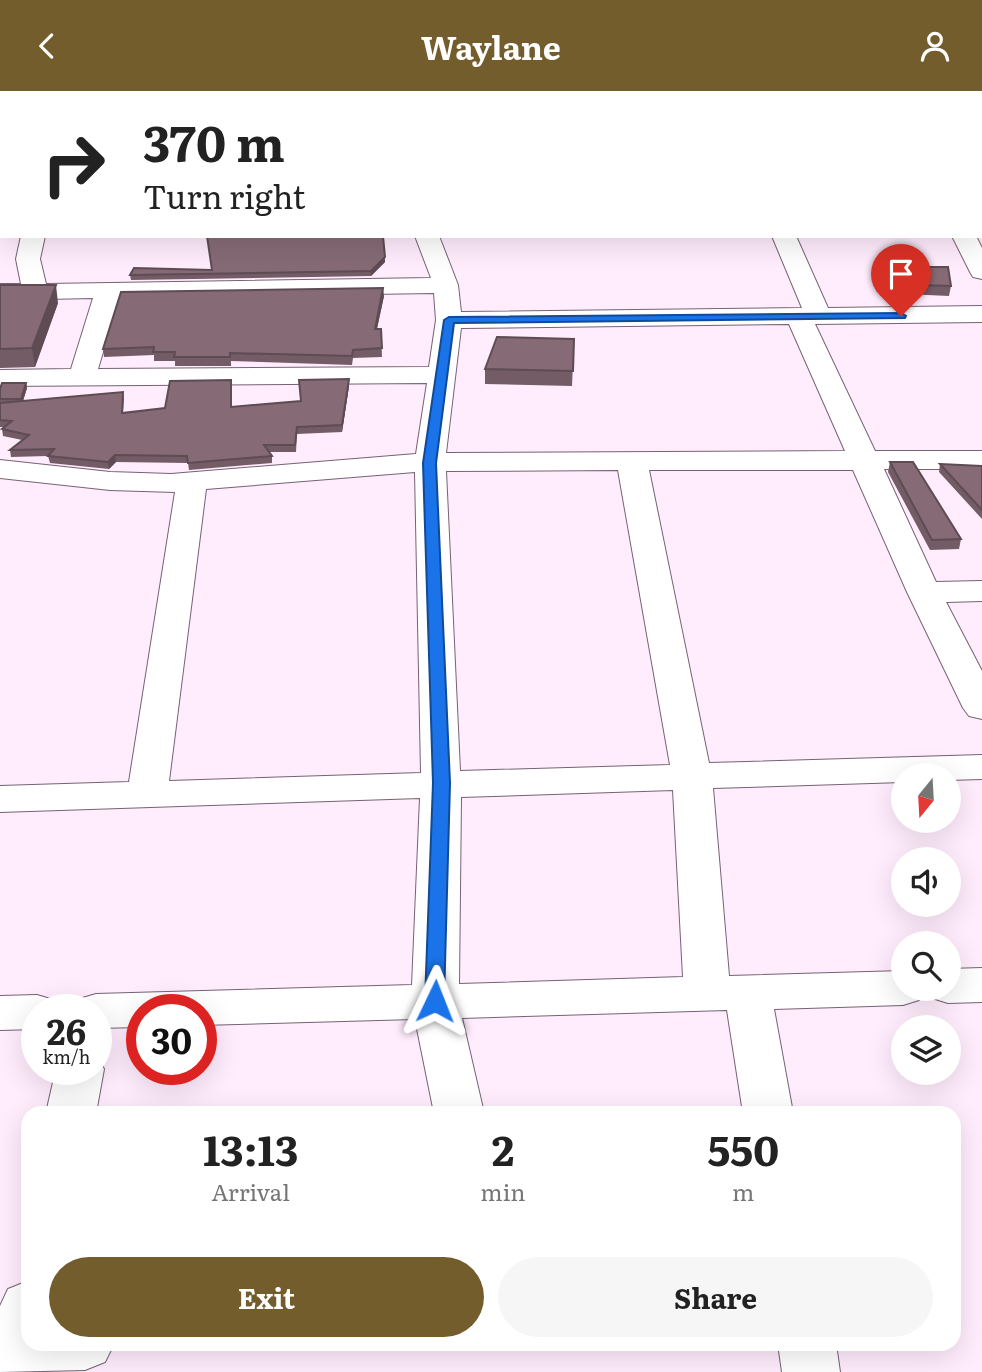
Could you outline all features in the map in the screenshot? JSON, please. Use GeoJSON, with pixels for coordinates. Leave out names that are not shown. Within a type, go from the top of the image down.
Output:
{"type":"FeatureCollection","features":[{"type":"Feature","properties":{"kind":"street"},"geometry":{"type":"LineString","coordinates":[[33,238],[28,259],[35,292]]}},
{"type":"Feature","properties":{"kind":"street"},"geometry":{"type":"LineString","coordinates":[[428,238],[446,285],[449,320],[430,463],[442,783],[435,1001],[458,1106]]}},
{"type":"Feature","properties":{"kind":"street"},"geometry":{"type":"LineString","coordinates":[[785,238],[809,317],[863,461],[982,708]]}},
{"type":"Feature","properties":{"kind":"street"},"geometry":{"type":"LineString","coordinates":[[965,238],[982,272]]}},
{"type":"Feature","properties":{"kind":"street"},"geometry":{"type":"LineString","coordinates":[[0,292],[446,285]]}},
{"type":"Feature","properties":{"kind":"street"},"geometry":{"type":"LineString","coordinates":[[82,377],[108,291]]}},
{"type":"Feature","properties":{"kind":"street"},"geometry":{"type":"LineString","coordinates":[[449,320],[982,314]]}},
{"type":"Feature","properties":{"kind":"street"},"geometry":{"type":"LineString","coordinates":[[1,380],[440,375]]}},
{"type":"Feature","properties":{"kind":"street"},"geometry":{"type":"LineString","coordinates":[[0,469],[110,481],[192,481],[430,463],[982,460]]}},
{"type":"Feature","properties":{"kind":"street"},"geometry":{"type":"LineString","coordinates":[[632,462],[692,776],[728,993],[766,1106]]}},
{"type":"Feature","properties":{"kind":"street"},"geometry":{"type":"LineString","coordinates":[[147,794],[192,481]]}},
{"type":"Feature","properties":{"kind":"street"},"geometry":{"type":"LineString","coordinates":[[924,592],[982,591]]}},
{"type":"Feature","properties":{"kind":"street"},"geometry":{"type":"LineString","coordinates":[[0,799],[982,767]]}},
{"type":"Feature","properties":{"kind":"street"},"geometry":{"type":"LineString","coordinates":[[961,986],[982,985]]}},
{"type":"Feature","properties":{"kind":"street"},"geometry":{"type":"LineString","coordinates":[[112,1010],[891,988]]}},
{"type":"Feature","properties":{"kind":"street"},"geometry":{"type":"LineString","coordinates":[[0,1013],[21,1012]]}},
{"type":"Feature","properties":{"kind":"street"},"geometry":{"type":"LineString","coordinates":[[72,1106],[77,1085]]}},
{"type":"Feature","properties":{"kind":"street"},"geometry":{"type":"LineString","coordinates":[[808,1351],[811,1372]]}},
{"type":"Feature","properties":{"kind":"building"},"geometry":{"type":"Polygon","coordinates":[[[207,238],[383,238],[385,257],[371,271],[130,275],[134,268],[212,270],[207,238]]]}},
{"type":"Feature","properties":{"kind":"building"},"geometry":{"type":"Polygon","coordinates":[[[885,267],[948,267],[951,286],[885,284],[885,267]]]}},
{"type":"Feature","properties":{"kind":"building"},"geometry":{"type":"Polygon","coordinates":[[[0,285],[56,285],[32,348],[0,349],[0,285]]]}},
{"type":"Feature","properties":{"kind":"building"},"geometry":{"type":"Polygon","coordinates":[[[383,288],[375,329],[381,329],[382,348],[353,350],[352,356],[230,353],[230,357],[174,357],[175,352],[153,352],[154,347],[103,349],[121,292],[383,288]]]}},
{"type":"Feature","properties":{"kind":"building"},"geometry":{"type":"Polygon","coordinates":[[[497,337],[574,339],[573,371],[485,369],[497,337]]]}},
{"type":"Feature","properties":{"kind":"building"},"geometry":{"type":"Polygon","coordinates":[[[349,379],[342,425],[297,427],[295,445],[264,445],[272,456],[188,463],[187,456],[115,455],[108,462],[48,456],[54,449],[10,450],[29,435],[2,429],[12,421],[0,420],[0,403],[123,392],[122,413],[165,408],[170,381],[231,380],[231,407],[301,401],[299,380],[349,379]]]}},
{"type":"Feature","properties":{"kind":"building"},"geometry":{"type":"Polygon","coordinates":[[[2,383],[26,383],[21,399],[0,399],[2,383]]]}},
{"type":"Feature","properties":{"kind":"building"},"geometry":{"type":"Polygon","coordinates":[[[890,462],[913,462],[961,539],[932,540],[890,462]]]}},
{"type":"Feature","properties":{"kind":"building"},"geometry":{"type":"Polygon","coordinates":[[[940,464],[982,466],[982,510],[940,464]]]}},
{"type":"Feature","properties":{"kind":"route"},"geometry":{"type":"LineString","coordinates":[[435,1001],[442,783],[430,463],[449,320],[901,316]]}}]}
